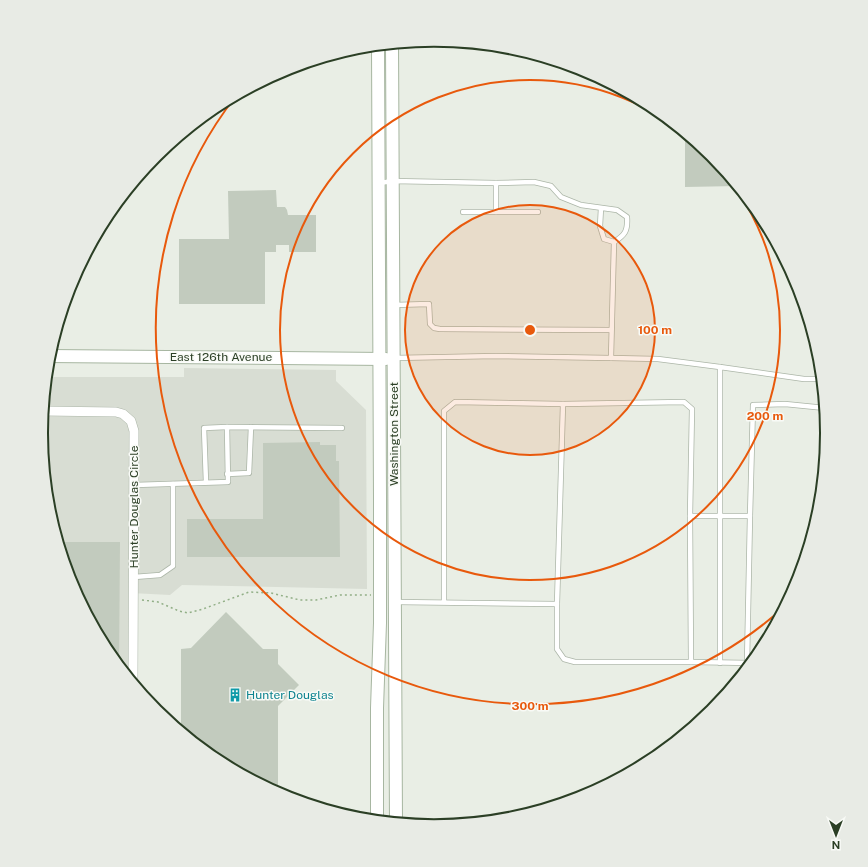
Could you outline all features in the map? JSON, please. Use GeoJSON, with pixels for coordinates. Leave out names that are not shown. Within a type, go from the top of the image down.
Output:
{"type":"FeatureCollection","features":[{"type":"Feature","properties":{"kind":"main road","name":"Washington Street"},"geometry":{"type":"LineString","coordinates":[[392,49],[396,818]]}},
{"type":"Feature","properties":{"kind":"main road","name":"Washington Street"},"geometry":{"type":"LineString","coordinates":[[377,816],[377,708],[380,616],[378,51]]}},
{"type":"Feature","properties":{"kind":"main road","name":"East 126th Avenue"},"geometry":{"type":"LineString","coordinates":[[55,356],[393,358]]}},
{"type":"Feature","properties":{"kind":"street","name":"Hunter Douglas Circle"},"geometry":{"type":"LineString","coordinates":[[48,411],[111,412],[123,414],[134,426],[135,485],[133,676]]}},
{"type":"Feature","properties":{"kind":"lane"},"geometry":{"type":"LineString","coordinates":[[378,184],[392,181],[496,183],[534,182],[551,186],[561,197],[581,205],[617,210],[626,217],[628,225],[623,237],[614,242],[604,239],[600,226],[601,208]]}},
{"type":"Feature","properties":{"kind":"lane"},"geometry":{"type":"LineString","coordinates":[[496,183],[496,212]]}},
{"type":"Feature","properties":{"kind":"lane"},"geometry":{"type":"LineString","coordinates":[[463,212],[538,212]]}},
{"type":"Feature","properties":{"kind":"lane"},"geometry":{"type":"LineString","coordinates":[[611,358],[614,242]]}},
{"type":"Feature","properties":{"kind":"lane"},"geometry":{"type":"LineString","coordinates":[[393,305],[429,304],[430,324],[434,328],[440,329],[611,330]]}},
{"type":"Feature","properties":{"kind":"lane"},"geometry":{"type":"LineString","coordinates":[[393,358],[496,356],[658,359],[804,379],[816,379]]}},
{"type":"Feature","properties":{"kind":"lane"},"geometry":{"type":"LineString","coordinates":[[720,367],[720,662]]}},
{"type":"Feature","properties":{"kind":"lane"},"geometry":{"type":"LineString","coordinates":[[444,602],[444,410],[455,402],[563,404],[684,402],[692,409],[690,516],[691,662]]}},
{"type":"Feature","properties":{"kind":"lane"},"geometry":{"type":"LineString","coordinates":[[563,404],[557,649],[564,659],[575,662],[745,663]]}},
{"type":"Feature","properties":{"kind":"lane"},"geometry":{"type":"LineString","coordinates":[[750,656],[750,516],[753,405],[785,404],[820,407]]}},
{"type":"Feature","properties":{"kind":"lane"},"geometry":{"type":"LineString","coordinates":[[135,485],[228,482],[227,427]]}},
{"type":"Feature","properties":{"kind":"lane"},"geometry":{"type":"LineString","coordinates":[[227,474],[249,473],[251,427]]}},
{"type":"Feature","properties":{"kind":"lane"},"geometry":{"type":"LineString","coordinates":[[206,482],[204,428],[342,428]]}},
{"type":"Feature","properties":{"kind":"lane"},"geometry":{"type":"LineString","coordinates":[[134,577],[160,575],[172,566],[173,484]]}},
{"type":"Feature","properties":{"kind":"lane"},"geometry":{"type":"LineString","coordinates":[[690,516],[750,516]]}},
{"type":"Feature","properties":{"kind":"lane"},"geometry":{"type":"LineString","coordinates":[[394,602],[557,604]]}},
{"type":"Feature","properties":{"kind":"path"},"geometry":{"type":"LineString","coordinates":[[140,600],[158,602],[179,611],[188,613],[204,609],[243,593],[255,591],[300,600],[316,600],[340,595],[371,595]]}},
{"type":"Feature","properties":{"kind":"shaded area"},"geometry":{"type":"Polygon","coordinates":[[[184,368],[336,370],[336,381],[366,410],[367,589],[182,585],[170,595],[131,593],[131,674],[99,627],[87,604],[68,558],[61,534],[55,509],[48,459],[48,408],[52,377],[184,377],[184,368]]]}},
{"type":"Feature","properties":{"kind":"building"},"geometry":{"type":"Polygon","coordinates":[[[685,140],[707,160],[731,186],[685,187],[685,140]]]}},
{"type":"Feature","properties":{"kind":"building"},"geometry":{"type":"Polygon","coordinates":[[[276,190],[277,207],[285,207],[288,215],[316,215],[316,252],[289,252],[289,245],[276,245],[276,252],[265,252],[265,304],[179,304],[179,239],[229,239],[228,191],[276,190]]]}},
{"type":"Feature","properties":{"kind":"building"},"geometry":{"type":"Polygon","coordinates":[[[320,442],[320,445],[336,445],[336,461],[339,461],[340,557],[187,557],[187,519],[263,519],[263,443],[320,442]]]}},
{"type":"Feature","properties":{"kind":"building"},"geometry":{"type":"Polygon","coordinates":[[[63,542],[120,542],[119,657],[99,627],[87,604],[68,558],[63,542]]]}},
{"type":"Feature","properties":{"kind":"building","name":"Hunter Douglas"},"geometry":{"type":"Polygon","coordinates":[[[226,612],[263,649],[278,649],[278,664],[299,685],[278,706],[278,785],[273,785],[263,780],[219,755],[181,726],[181,649],[191,648],[226,612]]]}},
{"type":"Feature","properties":{"kind":"place","name":"Hunter Douglas"},"geometry":{"type":"Point","coordinates":[235,695]}}]}
